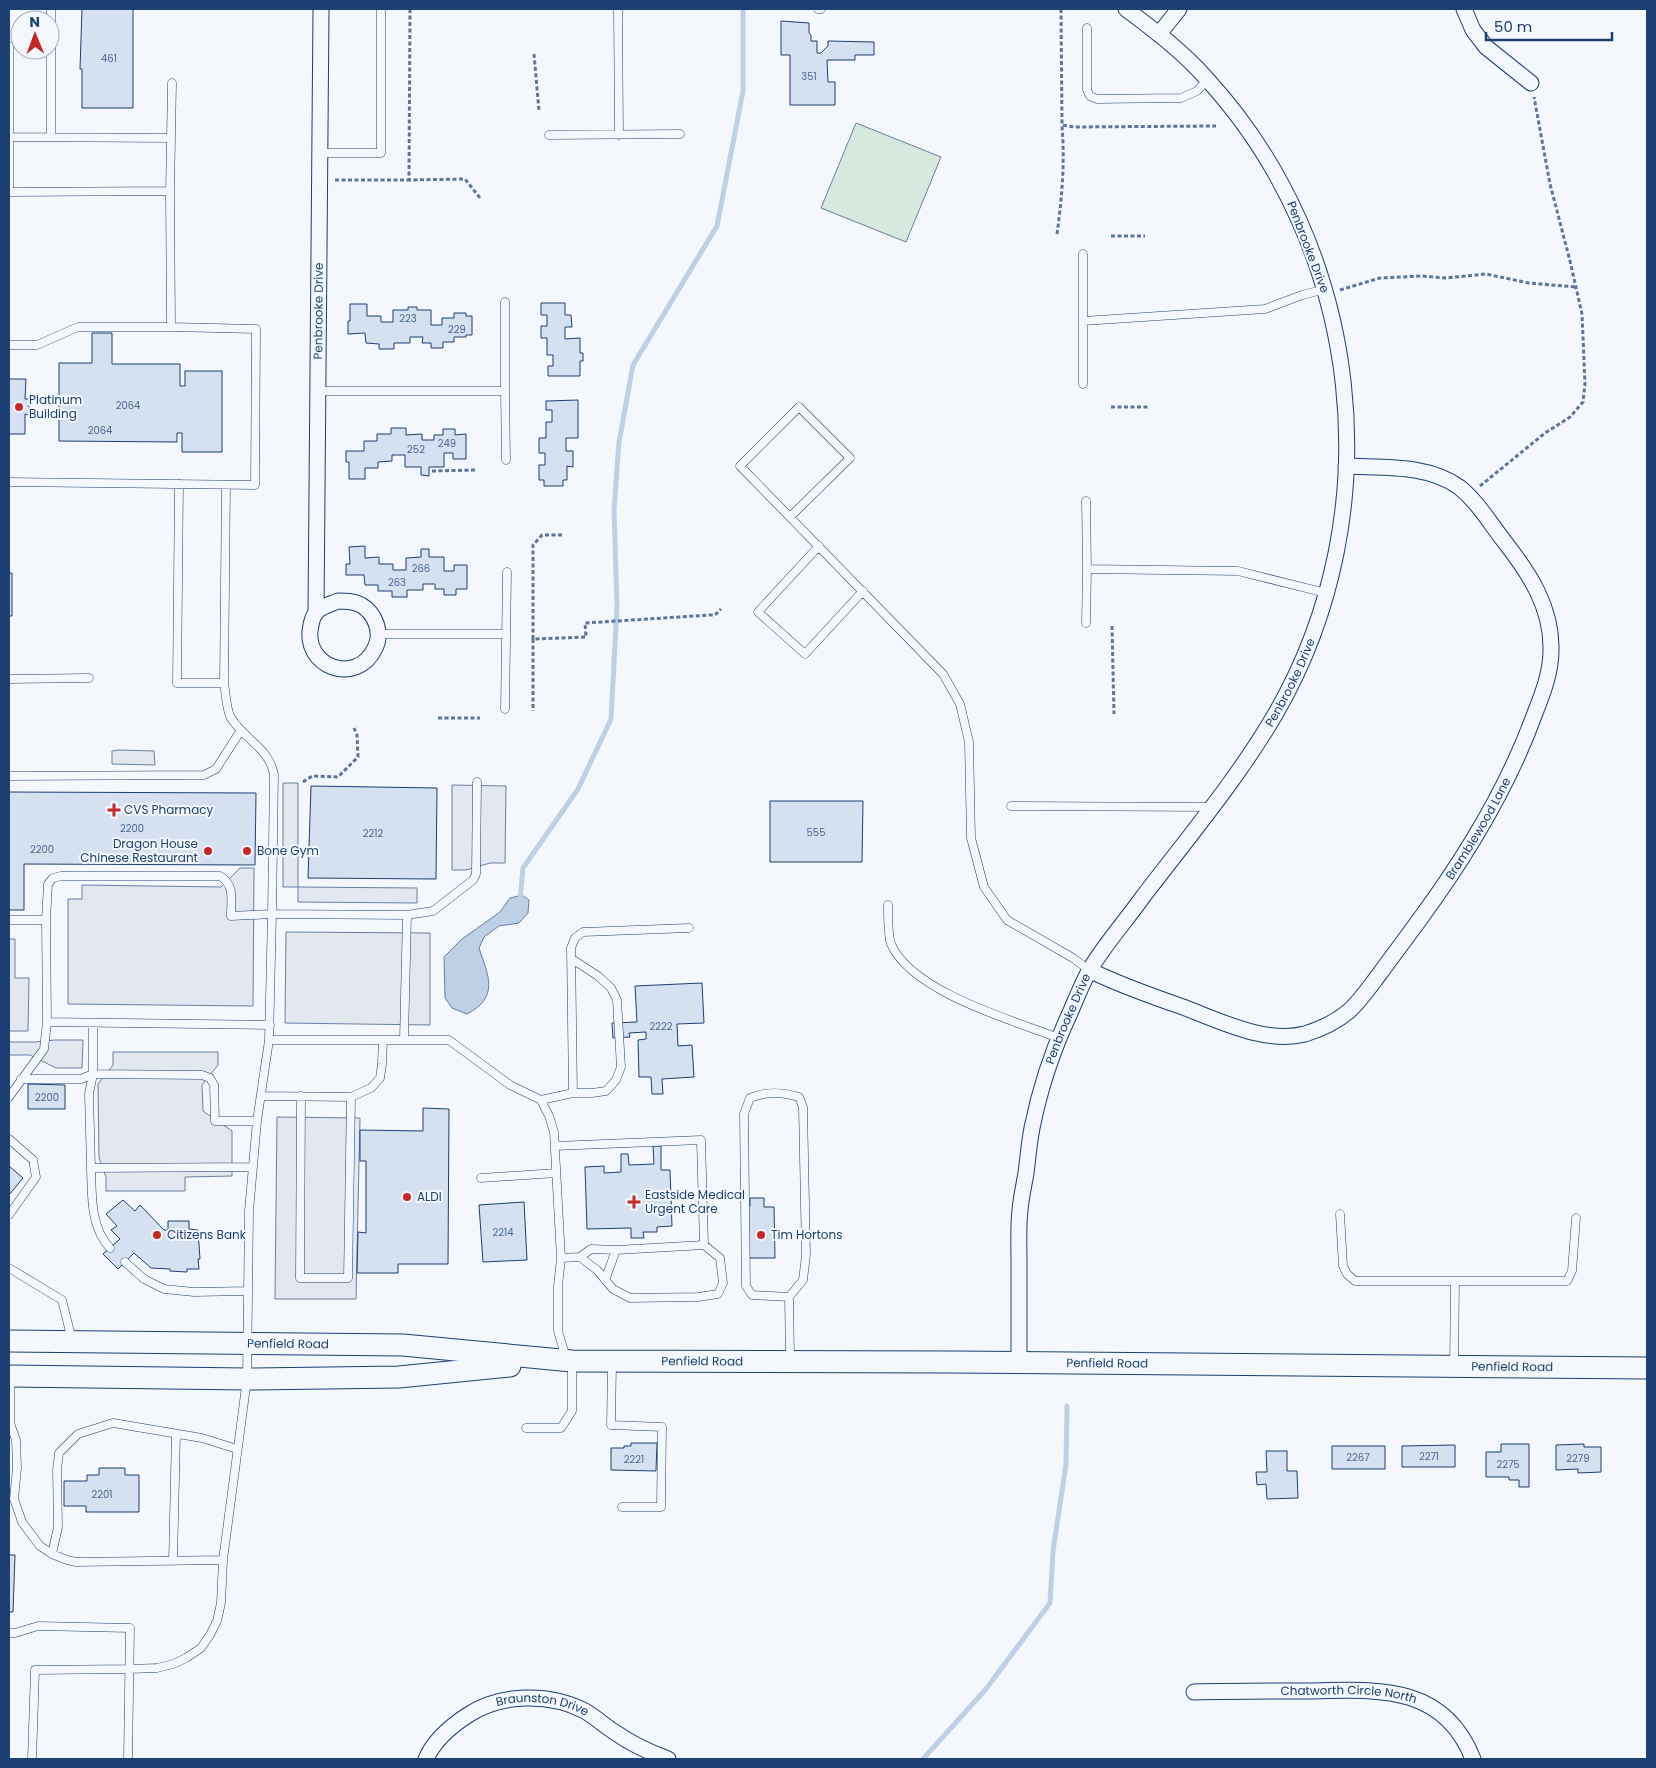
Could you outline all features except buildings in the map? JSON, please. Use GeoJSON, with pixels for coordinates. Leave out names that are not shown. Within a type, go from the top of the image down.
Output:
{"type":"FeatureCollection","features":[{"type":"Feature","properties":{"kind":"main road","name":"Penfield Road"},"geometry":{"type":"LineString","coordinates":[[9,1341],[403,1345],[570,1361],[612,1362],[1019,1362],[1454,1368],[1647,1368]]}},
{"type":"Feature","properties":{"kind":"main road","name":"Penfield Road"},"geometry":{"type":"LineString","coordinates":[[9,1376],[247,1379],[399,1377],[570,1361]]}},
{"type":"Feature","properties":{"kind":"street","name":"Penbrooke Drive"},"geometry":{"type":"LineString","coordinates":[[321,9],[316,612],[310,633],[310,644],[315,654],[332,668],[354,668],[364,663],[372,655],[377,645],[378,634]]}},
{"type":"Feature","properties":{"kind":"street","name":"Penbrooke Drive"},"geometry":{"type":"LineString","coordinates":[[1019,1362],[1020,1210],[1032,1130],[1040,1094],[1059,1038],[1090,970],[1211,807],[1262,736],[1277,711],[1311,639],[1326,593],[1337,546],[1344,501],[1347,430],[1343,376],[1335,327],[1326,292],[1301,223],[1276,174],[1239,118],[1208,80],[1187,58],[1126,9]]}},
{"type":"Feature","properties":{"kind":"street"},"geometry":{"type":"LineString","coordinates":[[1159,34],[1179,9]]}},
{"type":"Feature","properties":{"kind":"street"},"geometry":{"type":"LineString","coordinates":[[1464,9],[1474,30],[1486,47],[1531,83]]}},
{"type":"Feature","properties":{"kind":"street","name":"Bramblewood Lane"},"geometry":{"type":"LineString","coordinates":[[1090,970],[1115,983],[1252,1031],[1277,1036],[1301,1034],[1323,1028],[1348,1011],[1368,990],[1454,873],[1487,818],[1509,776],[1530,727],[1549,670],[1551,649],[1549,627],[1543,602],[1533,580],[1468,496],[1460,488],[1444,478],[1426,472],[1346,466]]}},
{"type":"Feature","properties":{"kind":"street"},"geometry":{"type":"LineString","coordinates":[[316,612],[338,601],[350,601],[361,605],[370,612],[376,622],[378,634]]}},
{"type":"Feature","properties":{"kind":"street","name":"Chatworth Circle North"},"geometry":{"type":"LineString","coordinates":[[1194,1692],[1369,1690],[1399,1694],[1423,1702],[1441,1714],[1456,1728],[1468,1746],[1473,1759]]}},
{"type":"Feature","properties":{"kind":"street","name":"Braunston Drive"},"geometry":{"type":"LineString","coordinates":[[426,1759],[440,1738],[453,1725],[471,1713],[500,1702],[530,1698],[567,1704],[586,1712],[635,1745],[668,1759]]}},
{"type":"Feature","properties":{"kind":"lane"},"geometry":{"type":"LineString","coordinates":[[51,9],[51,137]]}},
{"type":"Feature","properties":{"kind":"lane"},"geometry":{"type":"LineString","coordinates":[[320,153],[381,153],[381,9]]}},
{"type":"Feature","properties":{"kind":"lane"},"geometry":{"type":"LineString","coordinates":[[618,9],[619,135]]}},
{"type":"Feature","properties":{"kind":"lane"},"geometry":{"type":"LineString","coordinates":[[1088,28],[1087,90],[1090,96],[1097,100],[1181,98],[1197,91],[1208,80]]}},
{"type":"Feature","properties":{"kind":"lane"},"geometry":{"type":"LineString","coordinates":[[9,46],[9,192],[170,191]]}},
{"type":"Feature","properties":{"kind":"lane"},"geometry":{"type":"LineString","coordinates":[[171,327],[170,191],[172,83]]}},
{"type":"Feature","properties":{"kind":"lane"},"geometry":{"type":"LineString","coordinates":[[549,135],[680,134]]}},
{"type":"Feature","properties":{"kind":"lane"},"geometry":{"type":"LineString","coordinates":[[9,137],[171,138]]}},
{"type":"Feature","properties":{"kind":"lane"},"geometry":{"type":"LineString","coordinates":[[1083,254],[1083,384]]}},
{"type":"Feature","properties":{"kind":"lane"},"geometry":{"type":"LineString","coordinates":[[1083,321],[1266,309],[1302,295],[1326,292]]}},
{"type":"Feature","properties":{"kind":"lane"},"geometry":{"type":"LineString","coordinates":[[505,302],[506,460]]}},
{"type":"Feature","properties":{"kind":"lane"},"geometry":{"type":"LineString","coordinates":[[9,345],[37,345],[78,327],[256,329],[254,485],[9,482]]}},
{"type":"Feature","properties":{"kind":"lane"},"geometry":{"type":"LineString","coordinates":[[318,391],[505,392]]}},
{"type":"Feature","properties":{"kind":"lane"},"geometry":{"type":"LineString","coordinates":[[790,517],[850,458],[800,407],[740,466],[943,674],[960,704],[969,742],[971,838],[984,887],[1007,920],[1090,970]]}},
{"type":"Feature","properties":{"kind":"lane"},"geometry":{"type":"LineString","coordinates":[[179,484],[177,683],[224,683]]}},
{"type":"Feature","properties":{"kind":"lane"},"geometry":{"type":"LineString","coordinates":[[32,1759],[35,1670],[157,1668],[173,1664],[201,1648],[210,1636],[217,1621],[221,1603],[222,1560],[247,1379],[249,1211],[257,1121],[270,1025],[274,774],[271,763],[263,751],[230,717],[224,683],[226,484]]}},
{"type":"Feature","properties":{"kind":"lane"},"geometry":{"type":"LineString","coordinates":[[1086,501],[1086,623]]}},
{"type":"Feature","properties":{"kind":"lane"},"geometry":{"type":"LineString","coordinates":[[819,546],[758,612],[805,654],[863,591]]}},
{"type":"Feature","properties":{"kind":"lane"},"geometry":{"type":"LineString","coordinates":[[1087,570],[1238,571],[1326,593]]}},
{"type":"Feature","properties":{"kind":"lane"},"geometry":{"type":"LineString","coordinates":[[505,709],[506,572]]}},
{"type":"Feature","properties":{"kind":"lane"},"geometry":{"type":"LineString","coordinates":[[378,634],[506,634]]}},
{"type":"Feature","properties":{"kind":"lane"},"geometry":{"type":"LineString","coordinates":[[9,679],[88,678]]}},
{"type":"Feature","properties":{"kind":"lane"},"geometry":{"type":"LineString","coordinates":[[9,776],[204,775],[216,770],[242,730]]}},
{"type":"Feature","properties":{"kind":"lane"},"geometry":{"type":"LineString","coordinates":[[9,1097],[44,1048],[47,1022],[46,920],[48,884],[53,878],[61,876],[220,876],[227,880],[231,888],[231,916],[272,914],[407,915],[433,911],[474,880],[476,874],[477,782]]}},
{"type":"Feature","properties":{"kind":"lane"},"geometry":{"type":"LineString","coordinates":[[1011,806],[1211,807]]}},
{"type":"Feature","properties":{"kind":"lane"},"geometry":{"type":"LineString","coordinates":[[888,905],[891,943],[906,964],[927,982],[964,1002],[1059,1038]]}},
{"type":"Feature","properties":{"kind":"lane"},"geometry":{"type":"LineString","coordinates":[[404,1040],[407,915]]}},
{"type":"Feature","properties":{"kind":"lane"},"geometry":{"type":"LineString","coordinates":[[9,920],[46,920]]}},
{"type":"Feature","properties":{"kind":"lane"},"geometry":{"type":"LineString","coordinates":[[573,1093],[572,948],[575,938],[583,932],[689,928]]}},
{"type":"Feature","properties":{"kind":"lane"},"geometry":{"type":"LineString","coordinates":[[541,1100],[573,1093],[606,1091],[616,1080],[621,1067],[617,1000],[610,988],[598,976],[572,959]]}},
{"type":"Feature","properties":{"kind":"lane"},"geometry":{"type":"LineString","coordinates":[[47,1022],[270,1025]]}},
{"type":"Feature","properties":{"kind":"lane"},"geometry":{"type":"LineString","coordinates":[[93,1023],[93,1074],[89,1094],[92,1204],[96,1225],[105,1243],[110,1248]]}},
{"type":"Feature","properties":{"kind":"lane"},"geometry":{"type":"LineString","coordinates":[[269,1040],[449,1040],[510,1085],[541,1100],[554,1132],[561,1258],[558,1286],[558,1331],[570,1361],[572,1411],[562,1428],[526,1428]]}},
{"type":"Feature","properties":{"kind":"lane"},"geometry":{"type":"LineString","coordinates":[[261,1096],[351,1097],[371,1088],[380,1078],[383,1040]]}},
{"type":"Feature","properties":{"kind":"lane"},"geometry":{"type":"LineString","coordinates":[[22,1079],[81,1080],[93,1074],[202,1075],[210,1078],[214,1085],[215,1121],[257,1121]]}},
{"type":"Feature","properties":{"kind":"lane"},"geometry":{"type":"LineString","coordinates":[[789,1297],[752,1295],[746,1286],[744,1114],[750,1098],[761,1093],[788,1093],[799,1097],[803,1107],[806,1255],[803,1280],[789,1297],[790,1361]]}},
{"type":"Feature","properties":{"kind":"lane"},"geometry":{"type":"LineString","coordinates":[[301,1096],[300,1278],[348,1278],[351,1097]]}},
{"type":"Feature","properties":{"kind":"lane"},"geometry":{"type":"LineString","coordinates":[[9,1139],[33,1160],[36,1177],[9,1215]]}},
{"type":"Feature","properties":{"kind":"lane"},"geometry":{"type":"LineString","coordinates":[[555,1146],[701,1140],[704,1245]]}},
{"type":"Feature","properties":{"kind":"lane"},"geometry":{"type":"LineString","coordinates":[[91,1168],[252,1168]]}},
{"type":"Feature","properties":{"kind":"lane"},"geometry":{"type":"LineString","coordinates":[[481,1178],[556,1173]]}},
{"type":"Feature","properties":{"kind":"lane"},"geometry":{"type":"LineString","coordinates":[[1340,1214],[1343,1266],[1347,1274],[1355,1281],[1567,1280],[1572,1272],[1576,1218]]}},
{"type":"Feature","properties":{"kind":"lane"},"geometry":{"type":"LineString","coordinates":[[561,1258],[580,1257],[591,1249],[616,1250],[704,1245],[720,1258],[723,1283],[718,1294],[630,1298],[613,1289],[597,1270],[580,1257]]}},
{"type":"Feature","properties":{"kind":"lane"},"geometry":{"type":"LineString","coordinates":[[605,1280],[616,1250]]}},
{"type":"Feature","properties":{"kind":"lane"},"geometry":{"type":"LineString","coordinates":[[125,1262],[144,1280],[164,1289],[194,1292],[248,1291]]}},
{"type":"Feature","properties":{"kind":"lane"},"geometry":{"type":"LineString","coordinates":[[9,1268],[62,1300],[72,1341]]}},
{"type":"Feature","properties":{"kind":"lane"},"geometry":{"type":"LineString","coordinates":[[1454,1368],[1455,1281]]}},
{"type":"Feature","properties":{"kind":"lane"},"geometry":{"type":"LineString","coordinates":[[612,1362],[611,1425],[662,1427],[662,1507],[622,1507]]}},
{"type":"Feature","properties":{"kind":"lane"},"geometry":{"type":"LineString","coordinates":[[9,1376],[9,1423],[16,1440],[17,1468],[11,1499],[30,1536],[40,1546],[52,1554],[76,1562],[222,1560]]}},
{"type":"Feature","properties":{"kind":"lane"},"geometry":{"type":"LineString","coordinates":[[52,1554],[58,1527],[57,1470],[59,1453],[78,1434],[114,1423],[202,1438],[237,1449]]}},
{"type":"Feature","properties":{"kind":"lane"},"geometry":{"type":"LineString","coordinates":[[173,1561],[176,1434]]}},
{"type":"Feature","properties":{"kind":"lane"},"geometry":{"type":"LineString","coordinates":[[9,1633],[38,1626],[130,1628],[128,1759]]}},
{"type":"Feature","properties":{"kind":"path"},"geometry":{"type":"LineString","coordinates":[[409,180],[410,9]]}},
{"type":"Feature","properties":{"kind":"path"},"geometry":{"type":"LineString","coordinates":[[534,54],[539,111]]}},
{"type":"Feature","properties":{"kind":"path"},"geometry":{"type":"LineString","coordinates":[[1468,496],[1538,439],[1570,416],[1583,402],[1585,384],[1582,314],[1550,184],[1531,83]]}},
{"type":"Feature","properties":{"kind":"path"},"geometry":{"type":"LineString","coordinates":[[1057,234],[1062,197],[1064,142],[1062,125]]}},
{"type":"Feature","properties":{"kind":"path"},"geometry":{"type":"LineString","coordinates":[[335,180],[465,180],[480,198]]}},
{"type":"Feature","properties":{"kind":"path"},"geometry":{"type":"LineString","coordinates":[[1111,236],[1145,236]]}},
{"type":"Feature","properties":{"kind":"path"},"geometry":{"type":"LineString","coordinates":[[1326,292],[1380,278],[1397,276],[1446,278],[1486,274],[1529,283],[1576,287]]}},
{"type":"Feature","properties":{"kind":"path"},"geometry":{"type":"LineString","coordinates":[[1111,407],[1150,407]]}},
{"type":"Feature","properties":{"kind":"path"},"geometry":{"type":"LineString","coordinates":[[432,471],[475,470]]}},
{"type":"Feature","properties":{"kind":"path"},"geometry":{"type":"LineString","coordinates":[[533,711],[533,544],[542,535],[562,535]]}},
{"type":"Feature","properties":{"kind":"path"},"geometry":{"type":"LineString","coordinates":[[533,639],[586,637],[585,623],[710,616],[715,615],[721,609]]}},
{"type":"Feature","properties":{"kind":"path"},"geometry":{"type":"LineString","coordinates":[[1112,626],[1114,714]]}},
{"type":"Feature","properties":{"kind":"path"},"geometry":{"type":"LineString","coordinates":[[438,718],[480,718]]}},
{"type":"Feature","properties":{"kind":"path"},"geometry":{"type":"LineString","coordinates":[[303,782],[312,776],[338,777],[358,757],[357,736],[354,728]]}},
{"type":"Feature","properties":{"kind":"shaded area"},"geometry":{"type":"Polygon","coordinates":[[[856,123],[941,157],[906,242],[821,208],[856,123]]]}},
{"type":"Feature","properties":{"kind":"shaded area"},"geometry":{"type":"Polygon","coordinates":[[[112,751],[154,751],[155,765],[112,764],[112,751]]]}},
{"type":"Feature","properties":{"kind":"shaded area"},"geometry":{"type":"Polygon","coordinates":[[[283,783],[298,783],[298,887],[283,887],[283,783]]]}},
{"type":"Feature","properties":{"kind":"shaded area"},"geometry":{"type":"Polygon","coordinates":[[[452,785],[506,786],[505,863],[490,863],[466,870],[452,870],[452,785]]]}},
{"type":"Feature","properties":{"kind":"shaded area"},"geometry":{"type":"Polygon","coordinates":[[[240,868],[254,868],[253,1006],[68,1004],[68,899],[82,899],[82,885],[221,887],[240,868]]]}},
{"type":"Feature","properties":{"kind":"shaded area"},"geometry":{"type":"Polygon","coordinates":[[[298,887],[417,888],[417,903],[298,902],[298,887]]]}},
{"type":"Feature","properties":{"kind":"shaded area"},"geometry":{"type":"Polygon","coordinates":[[[286,932],[430,933],[430,1025],[285,1023],[286,932]]]}},
{"type":"Feature","properties":{"kind":"shaded area"},"geometry":{"type":"Polygon","coordinates":[[[9,939],[15,939],[15,978],[29,978],[28,1031],[9,1031],[9,939]]]}},
{"type":"Feature","properties":{"kind":"shaded area"},"geometry":{"type":"Polygon","coordinates":[[[83,1040],[82,1068],[56,1068],[30,1055],[9,1055],[9,1042],[83,1040]]]}},
{"type":"Feature","properties":{"kind":"shaded area"},"geometry":{"type":"Polygon","coordinates":[[[113,1052],[218,1052],[218,1065],[202,1085],[203,1111],[232,1131],[232,1176],[185,1177],[185,1191],[106,1191],[106,1177],[99,1158],[98,1084],[113,1065],[113,1052]]]}},
{"type":"Feature","properties":{"kind":"shaded area"},"geometry":{"type":"Polygon","coordinates":[[[277,1117],[360,1118],[356,1299],[275,1299],[277,1117]]]}},
{"type":"Feature","properties":{"kind":"water"},"geometry":{"type":"Polygon","coordinates":[[[522,895],[529,900],[528,913],[519,923],[499,926],[484,937],[479,948],[486,967],[489,985],[488,993],[484,1000],[467,1014],[452,1008],[445,998],[444,957],[462,939],[500,912],[510,898],[522,895]]]}},
{"type":"Feature","properties":{"kind":"waterway"},"geometry":{"type":"LineString","coordinates":[[520,901],[523,868],[578,789],[611,719],[617,607],[614,510],[619,442],[633,365],[717,226],[743,91],[743,9]]}},
{"type":"Feature","properties":{"kind":"waterway"},"geometry":{"type":"LineString","coordinates":[[923,1759],[986,1689],[1050,1603],[1053,1551],[1066,1464],[1067,1406]]}},
{"type":"Feature","properties":{"kind":"place","name":"Platinum Building"},"geometry":{"type":"Point","coordinates":[19,407]}},
{"type":"Feature","properties":{"kind":"place","name":"CVS Pharmacy"},"geometry":{"type":"Point","coordinates":[114,810]}},
{"type":"Feature","properties":{"kind":"place","name":"Dragon House Chinese Restaurant"},"geometry":{"type":"Point","coordinates":[208,851]}},
{"type":"Feature","properties":{"kind":"place","name":"Bone Gym"},"geometry":{"type":"Point","coordinates":[247,851]}},
{"type":"Feature","properties":{"kind":"place","name":"ALDI"},"geometry":{"type":"Point","coordinates":[407,1197]}},
{"type":"Feature","properties":{"kind":"place","name":"Eastside Medical Urgent Care"},"geometry":{"type":"Point","coordinates":[634,1202]}},
{"type":"Feature","properties":{"kind":"place","name":"Citizens Bank"},"geometry":{"type":"Point","coordinates":[157,1235]}},
{"type":"Feature","properties":{"kind":"place","name":"Tim Hortons"},"geometry":{"type":"Point","coordinates":[761,1235]}}]}
